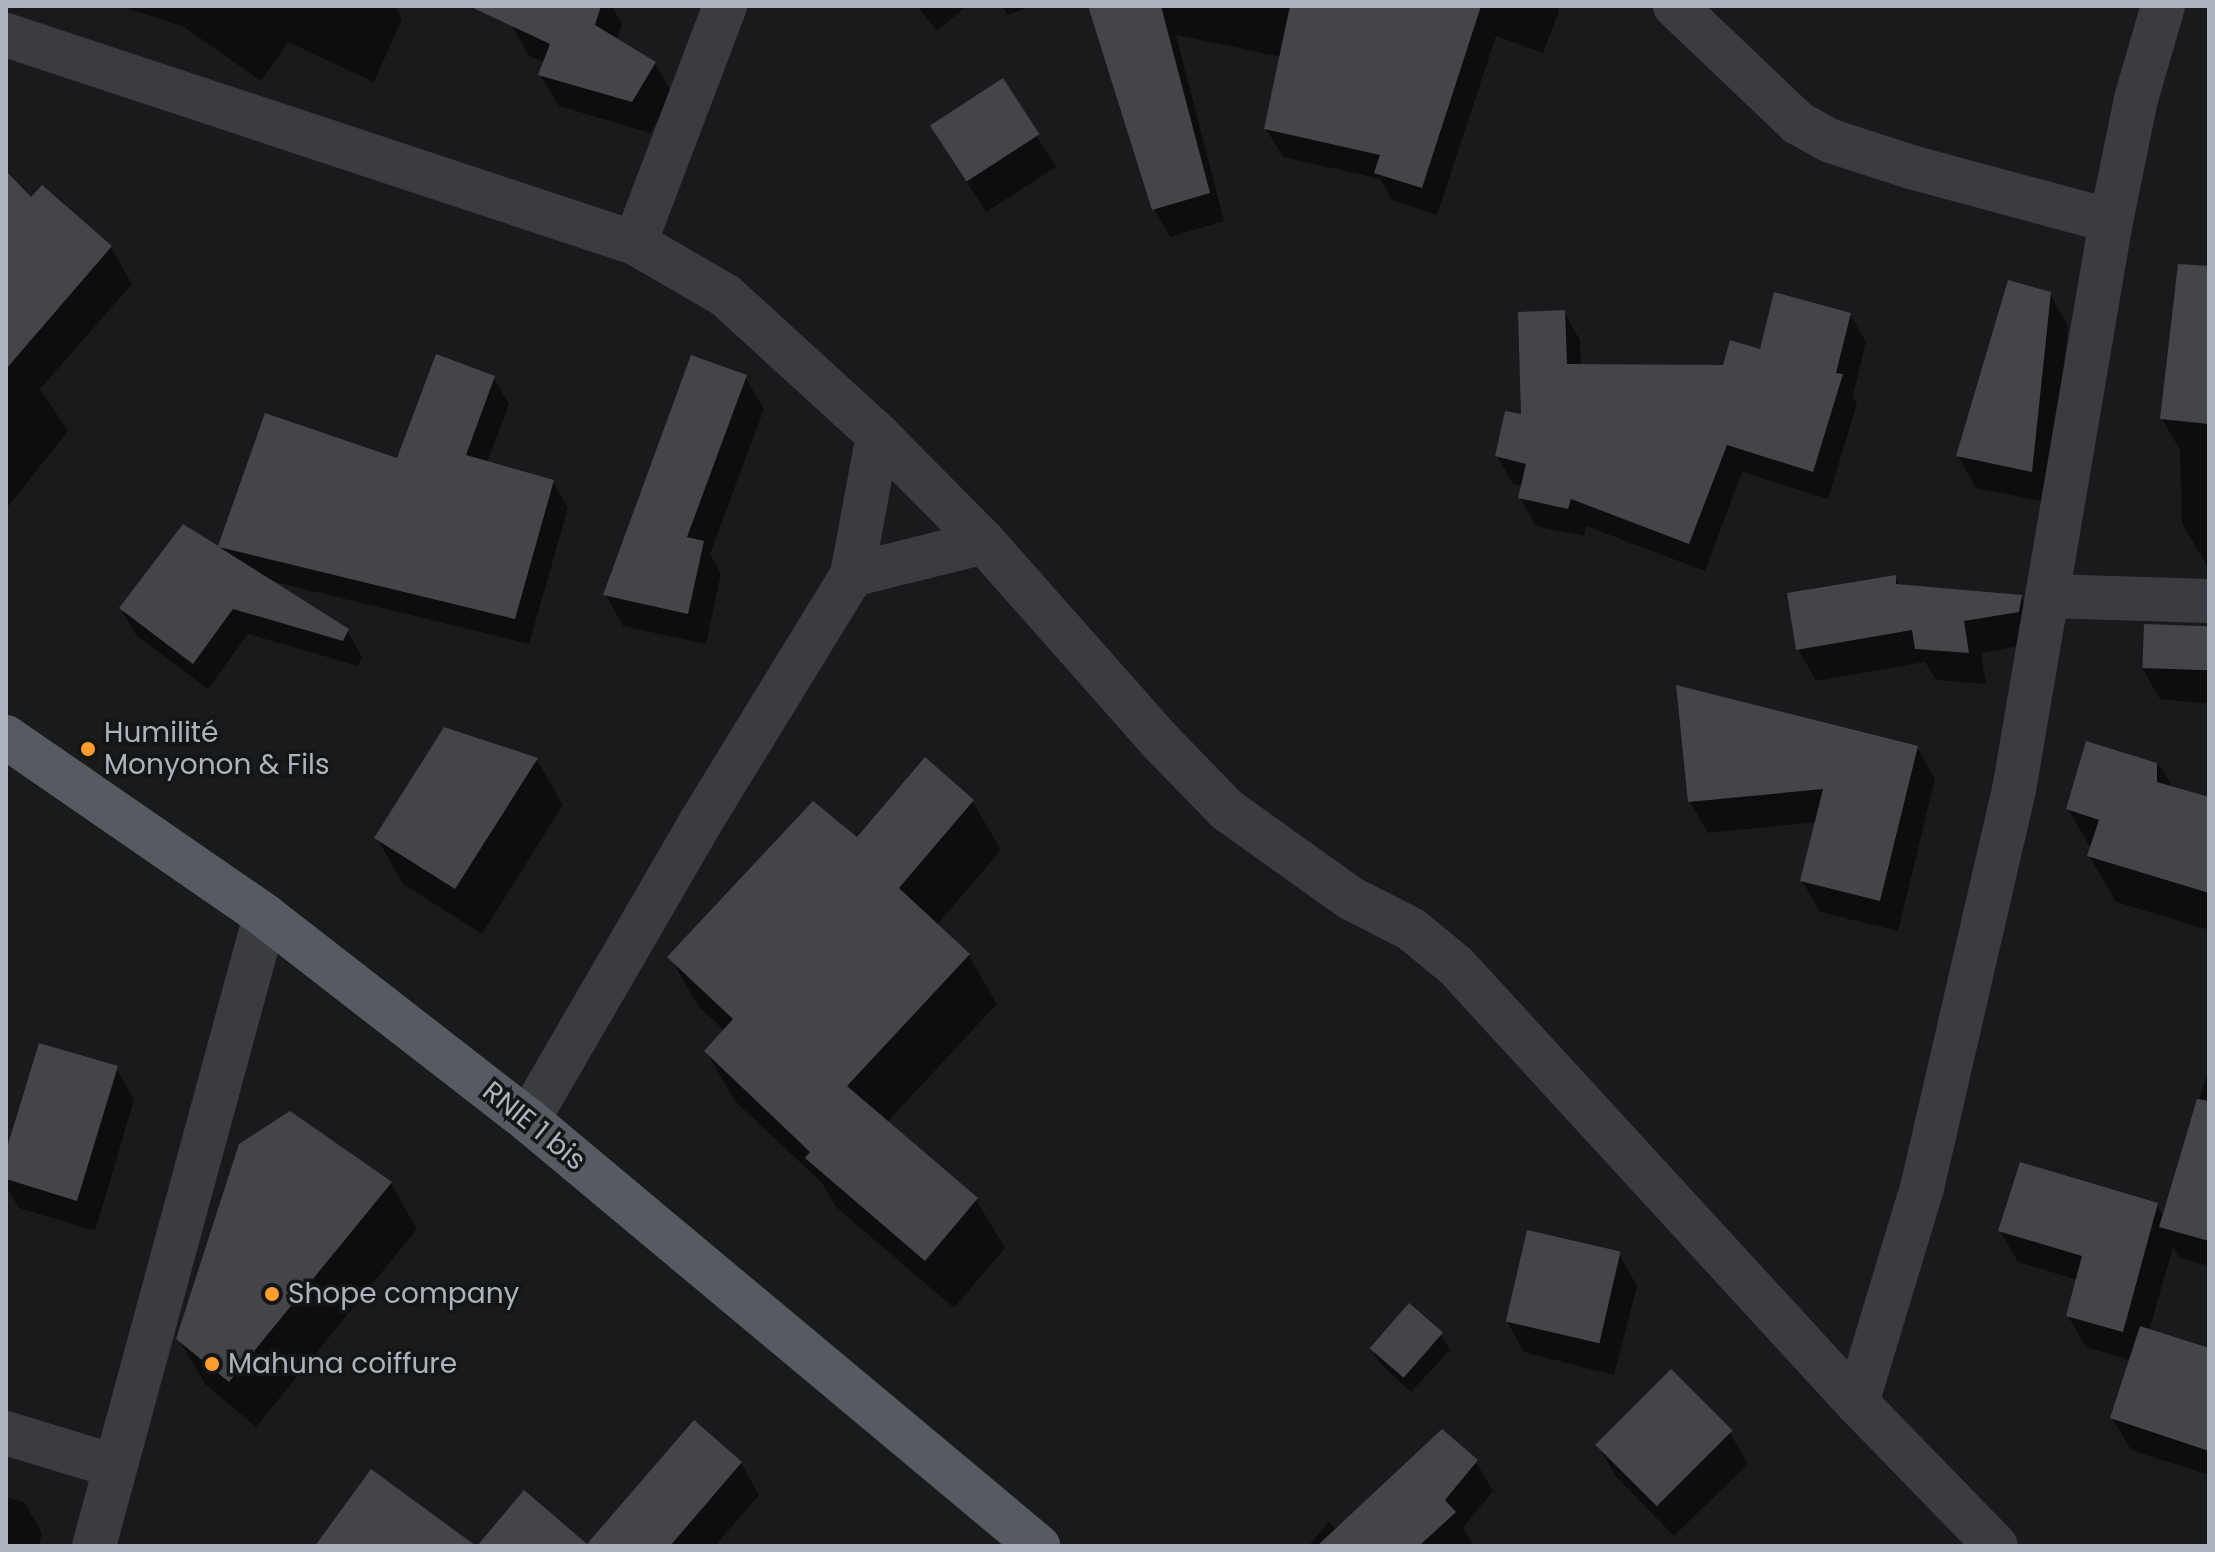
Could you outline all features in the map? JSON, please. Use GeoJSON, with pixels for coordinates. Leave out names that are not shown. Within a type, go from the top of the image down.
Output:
{"type":"FeatureCollection","features":[{"type":"Feature","properties":{"kind":"main road","name":"RNIE 1 bis"},"geometry":{"type":"LineString","coordinates":[[6,737],[265,916],[528,1120],[1038,1546]]}},
{"type":"Feature","properties":{"kind":"street"},"geometry":{"type":"LineString","coordinates":[[635,243],[725,6]]}},
{"type":"Feature","properties":{"kind":"street"},"geometry":{"type":"LineString","coordinates":[[1675,6],[1798,123],[1831,141],[1911,167],[2111,221]]}},
{"type":"Feature","properties":{"kind":"street"},"geometry":{"type":"LineString","coordinates":[[1857,1403],[1922,1188],[2014,790],[2111,221],[2136,99],[2163,6]]}},
{"type":"Feature","properties":{"kind":"street"},"geometry":{"type":"LineString","coordinates":[[6,35],[635,243],[726,296],[878,435],[984,542],[1162,743],[1227,810],[1338,891],[1411,929],[1456,966],[1857,1403],[1996,1546]]}},
{"type":"Feature","properties":{"kind":"street"},"geometry":{"type":"LineString","coordinates":[[528,1120],[700,823],[852,575],[878,435]]}},
{"type":"Feature","properties":{"kind":"street"},"geometry":{"type":"LineString","coordinates":[[852,575],[984,542]]}},
{"type":"Feature","properties":{"kind":"street"},"geometry":{"type":"LineString","coordinates":[[2048,596],[2209,601]]}},
{"type":"Feature","properties":{"kind":"street"},"geometry":{"type":"LineString","coordinates":[[94,1546],[265,916]]}},
{"type":"Feature","properties":{"kind":"street"},"geometry":{"type":"LineString","coordinates":[[6,1433],[114,1466]]}},
{"type":"Feature","properties":{"kind":"building"},"geometry":{"type":"Polygon","coordinates":[[[469,6],[601,6],[595,25],[656,62],[632,102],[538,75],[550,44],[469,6]]]}},
{"type":"Feature","properties":{"kind":"building"},"geometry":{"type":"Polygon","coordinates":[[[1088,6],[1161,6],[1210,193],[1152,210],[1088,6]]]}},
{"type":"Feature","properties":{"kind":"building"},"geometry":{"type":"Polygon","coordinates":[[[1290,6],[1481,6],[1422,188],[1374,173],[1380,155],[1264,129],[1290,6]]]}},
{"type":"Feature","properties":{"kind":"building"},"geometry":{"type":"Polygon","coordinates":[[[1003,78],[1039,134],[967,182],[930,125],[1003,78]]]}},
{"type":"Feature","properties":{"kind":"building"},"geometry":{"type":"Polygon","coordinates":[[[6,171],[31,197],[42,185],[112,246],[6,369],[6,171]]]}},
{"type":"Feature","properties":{"kind":"building"},"geometry":{"type":"Polygon","coordinates":[[[2178,264],[2209,266],[2209,424],[2160,419],[2178,264]]]}},
{"type":"Feature","properties":{"kind":"building"},"geometry":{"type":"Polygon","coordinates":[[[2008,280],[2051,292],[2032,472],[1956,456],[2008,280]]]}},
{"type":"Feature","properties":{"kind":"building"},"geometry":{"type":"Polygon","coordinates":[[[1774,292],[1851,313],[1836,373],[1843,374],[1813,472],[1727,445],[1689,544],[1571,499],[1568,509],[1518,498],[1526,464],[1495,456],[1505,411],[1521,414],[1518,312],[1565,310],[1567,364],[1723,365],[1730,340],[1760,349],[1774,292]]]}},
{"type":"Feature","properties":{"kind":"building"},"geometry":{"type":"Polygon","coordinates":[[[436,354],[495,376],[466,455],[554,480],[515,619],[219,547],[349,629],[343,641],[233,609],[193,664],[119,608],[183,524],[218,546],[265,413],[397,458],[436,354]]]}},
{"type":"Feature","properties":{"kind":"building"},"geometry":{"type":"Polygon","coordinates":[[[691,355],[747,375],[687,537],[704,541],[688,614],[603,595],[691,355]]]}},
{"type":"Feature","properties":{"kind":"building"},"geometry":{"type":"Polygon","coordinates":[[[1896,575],[1896,584],[2022,595],[2019,612],[1964,621],[1969,653],[1915,649],[1912,630],[1796,650],[1787,593],[1896,575]]]}},
{"type":"Feature","properties":{"kind":"building"},"geometry":{"type":"Polygon","coordinates":[[[2144,624],[2209,626],[2207,670],[2142,668],[2144,624]]]}},
{"type":"Feature","properties":{"kind":"building"},"geometry":{"type":"Polygon","coordinates":[[[1676,685],[1918,746],[1880,901],[1800,881],[1823,789],[1688,802],[1676,685]]]}},
{"type":"Feature","properties":{"kind":"building"},"geometry":{"type":"Polygon","coordinates":[[[444,727],[538,758],[455,889],[374,838],[444,727]]]}},
{"type":"Feature","properties":{"kind":"building"},"geometry":{"type":"Polygon","coordinates":[[[2086,741],[2157,763],[2157,782],[2209,797],[2209,893],[2087,856],[2099,820],[2066,809],[2086,741]]]}},
{"type":"Feature","properties":{"kind":"building"},"geometry":{"type":"Polygon","coordinates":[[[925,757],[974,800],[899,888],[970,954],[847,1086],[978,1198],[925,1261],[805,1158],[810,1152],[704,1051],[733,1019],[667,957],[813,801],[857,837],[925,757]]]}},
{"type":"Feature","properties":{"kind":"building"},"geometry":{"type":"Polygon","coordinates":[[[39,1043],[118,1066],[77,1201],[6,1179],[6,1151],[39,1043]]]}},
{"type":"Feature","properties":{"kind":"building"},"geometry":{"type":"Polygon","coordinates":[[[2197,1099],[2209,1101],[2209,1241],[2159,1227],[2197,1099]]]}},
{"type":"Feature","properties":{"kind":"building"},"geometry":{"type":"Polygon","coordinates":[[[290,1111],[392,1182],[229,1382],[176,1339],[239,1144],[290,1111]]]}},
{"type":"Feature","properties":{"kind":"building"},"geometry":{"type":"Polygon","coordinates":[[[2020,1162],[2158,1203],[2123,1332],[2066,1316],[2082,1256],[1998,1231],[2020,1162]]]}},
{"type":"Feature","properties":{"kind":"building"},"geometry":{"type":"Polygon","coordinates":[[[1527,1230],[1621,1252],[1599,1343],[1506,1322],[1527,1230]]]}},
{"type":"Feature","properties":{"kind":"building"},"geometry":{"type":"Polygon","coordinates":[[[1409,1303],[1443,1333],[1404,1378],[1370,1348],[1409,1303]]]}},
{"type":"Feature","properties":{"kind":"building"},"geometry":{"type":"Polygon","coordinates":[[[2140,1326],[2209,1348],[2209,1451],[2110,1418],[2140,1326]]]}},
{"type":"Feature","properties":{"kind":"building"},"geometry":{"type":"Polygon","coordinates":[[[1671,1369],[1733,1431],[1657,1506],[1595,1445],[1671,1369]]]}},
{"type":"Feature","properties":{"kind":"building"},"geometry":{"type":"Polygon","coordinates":[[[694,1420],[742,1462],[670,1546],[477,1546],[524,1490],[587,1544],[694,1420]]]}},
{"type":"Feature","properties":{"kind":"building"},"geometry":{"type":"Polygon","coordinates":[[[1442,1429],[1478,1460],[1445,1500],[1456,1512],[1419,1546],[1317,1546],[1442,1429]]]}},
{"type":"Feature","properties":{"kind":"building"},"geometry":{"type":"Polygon","coordinates":[[[371,1469],[476,1546],[315,1546],[371,1469]]]}},
{"type":"Feature","properties":{"kind":"place","name":"Humilité Monyonon & Fils"},"geometry":{"type":"Point","coordinates":[88,749]}},
{"type":"Feature","properties":{"kind":"place","name":"Shope company"},"geometry":{"type":"Point","coordinates":[272,1294]}},
{"type":"Feature","properties":{"kind":"place","name":"Mahuna coiffure"},"geometry":{"type":"Point","coordinates":[212,1364]}}]}
